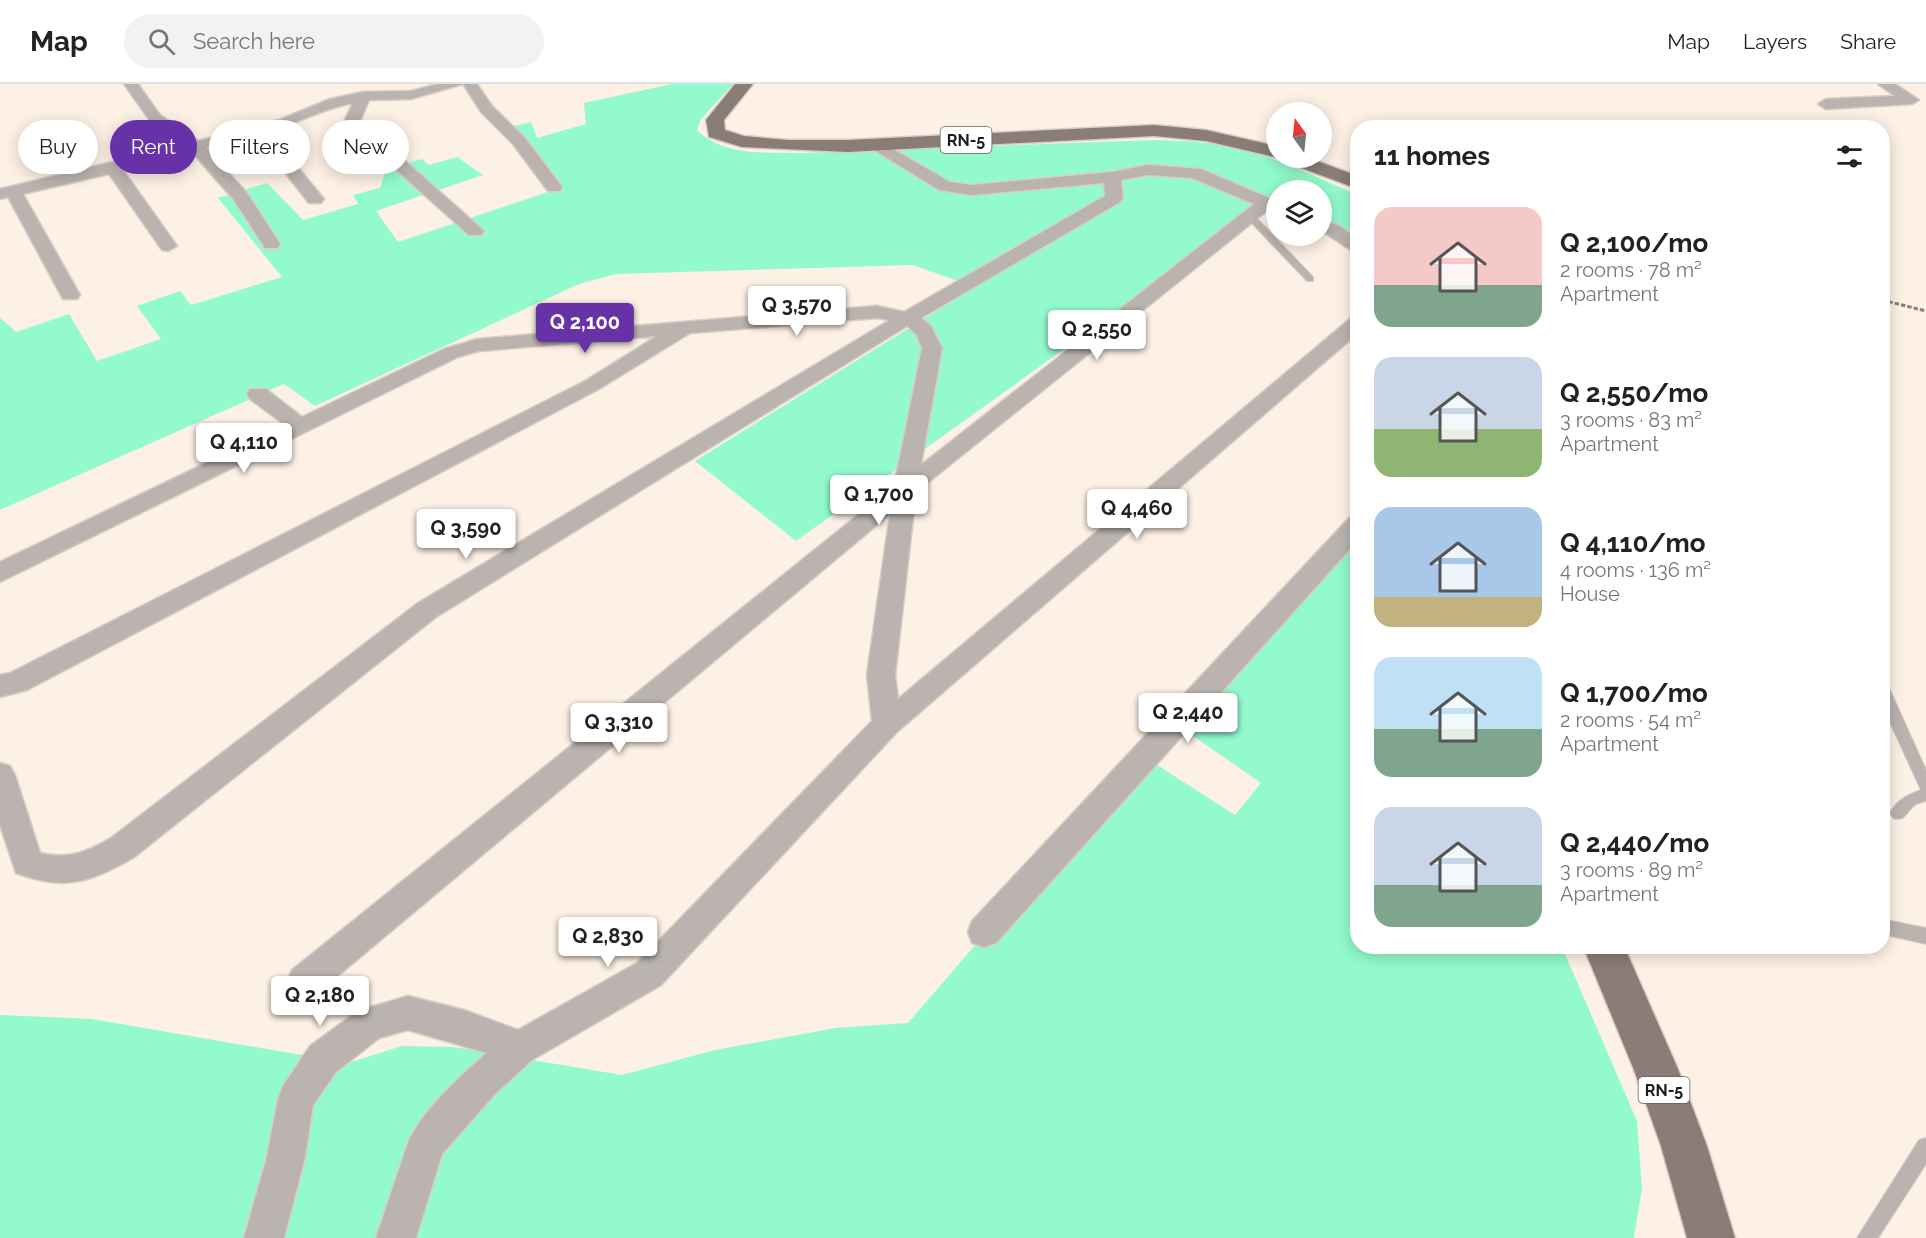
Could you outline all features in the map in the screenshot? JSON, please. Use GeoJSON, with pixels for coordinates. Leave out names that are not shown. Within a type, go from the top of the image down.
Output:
{"type":"FeatureCollection","features":[{"type":"Feature","properties":{"kind":"main road","name":"RN-5"},"geometry":{"type":"LineString","coordinates":[[744,84],[715,120],[716,133],[723,138],[780,146],[877,145],[1134,130],[1222,136],[1266,149]]}},
{"type":"Feature","properties":{"kind":"main road"},"geometry":{"type":"LineString","coordinates":[[1318,168],[1350,180]]}},
{"type":"Feature","properties":{"kind":"main road","name":"RN-5"},"geometry":{"type":"LineString","coordinates":[[1606,954],[1656,1069],[1684,1146],[1711,1238]]}},
{"type":"Feature","properties":{"kind":"street"},"geometry":{"type":"LineString","coordinates":[[131,84],[158,120]]}},
{"type":"Feature","properties":{"kind":"street"},"geometry":{"type":"LineString","coordinates":[[291,120],[335,102],[363,96],[411,95],[456,84]]}},
{"type":"Feature","properties":{"kind":"street"},"geometry":{"type":"LineString","coordinates":[[470,84],[486,110],[519,141],[555,187]]}},
{"type":"Feature","properties":{"kind":"street"},"geometry":{"type":"LineString","coordinates":[[1826,104],[1912,100],[1885,84]]}},
{"type":"Feature","properties":{"kind":"street"},"geometry":{"type":"LineString","coordinates":[[363,96],[351,124],[356,147],[363,148],[377,144],[475,231]]}},
{"type":"Feature","properties":{"kind":"street"},"geometry":{"type":"LineString","coordinates":[[877,145],[945,186],[972,190],[1112,177],[1148,171],[1195,173],[1266,203]]}},
{"type":"Feature","properties":{"kind":"street"},"geometry":{"type":"LineString","coordinates":[[197,148],[241,197],[271,244]]}},
{"type":"Feature","properties":{"kind":"street"},"geometry":{"type":"LineString","coordinates":[[70,295],[4,193],[110,169]]}},
{"type":"Feature","properties":{"kind":"street"},"geometry":{"type":"LineString","coordinates":[[117,174],[168,246]]}},
{"type":"Feature","properties":{"kind":"street"},"geometry":{"type":"LineString","coordinates":[[295,174],[315,199]]}},
{"type":"Feature","properties":{"kind":"street"},"geometry":{"type":"LineString","coordinates":[[0,775],[27,863],[45,870],[67,873],[93,864],[122,848],[427,610],[907,318],[1114,198],[1112,177]]}},
{"type":"Feature","properties":{"kind":"street"},"geometry":{"type":"LineString","coordinates":[[304,982],[905,489],[1249,215],[1266,207]]}},
{"type":"Feature","properties":{"kind":"street"},"geometry":{"type":"LineString","coordinates":[[1332,229],[1350,243]]}},
{"type":"Feature","properties":{"kind":"street"},"geometry":{"type":"LineString","coordinates":[[0,573],[299,425],[451,353],[477,345],[877,312],[907,318],[928,334],[932,348],[905,489],[881,675],[886,723]]}},
{"type":"Feature","properties":{"kind":"street"},"geometry":{"type":"LineString","coordinates":[[0,686],[28,677],[592,385],[689,326]]}},
{"type":"Feature","properties":{"kind":"street"},"geometry":{"type":"LineString","coordinates":[[396,1238],[427,1143],[482,1081],[520,1048],[649,974],[886,723],[1198,461],[1350,329]]}},
{"type":"Feature","properties":{"kind":"street"},"geometry":{"type":"LineString","coordinates":[[258,394],[299,425]]}},
{"type":"Feature","properties":{"kind":"street"},"geometry":{"type":"LineString","coordinates":[[984,932],[1350,533]]}},
{"type":"Feature","properties":{"kind":"street"},"geometry":{"type":"LineString","coordinates":[[264,1238],[286,1156],[296,1099],[323,1059],[370,1023],[408,1013],[464,1027],[520,1048]]}},
{"type":"Feature","properties":{"kind":"lane"},"geometry":{"type":"LineString","coordinates":[[1249,215],[1310,279]]}},
{"type":"Feature","properties":{"kind":"lane"},"geometry":{"type":"LineString","coordinates":[[1890,706],[1926,786]]}},
{"type":"Feature","properties":{"kind":"lane"},"geometry":{"type":"LineString","coordinates":[[1898,813],[1910,800],[1926,795]]}},
{"type":"Feature","properties":{"kind":"lane"},"geometry":{"type":"LineString","coordinates":[[1890,928],[1926,936]]}},
{"type":"Feature","properties":{"kind":"lane"},"geometry":{"type":"LineString","coordinates":[[1867,1238],[1926,1147]]}},
{"type":"Feature","properties":{"kind":"path"},"geometry":{"type":"LineString","coordinates":[[1890,302],[1926,311]]}},
{"type":"Feature","properties":{"kind":"green space"},"geometry":{"type":"Polygon","coordinates":[[[672,84],[733,84],[701,119],[697,130],[708,139],[733,149],[803,153],[1152,140],[1196,142],[1229,146],[1255,153],[1266,157],[1266,168],[1296,168],[1323,180],[1266,180],[1266,205],[796,541],[695,461],[975,287],[913,265],[616,274],[579,284],[315,406],[284,384],[0,510],[0,318],[16,332],[69,314],[97,361],[161,339],[137,306],[180,291],[191,305],[282,277],[218,198],[267,183],[303,220],[358,204],[353,195],[380,188],[384,174],[409,174],[409,163],[422,159],[429,165],[457,157],[483,175],[376,211],[398,242],[554,190],[514,126],[531,122],[537,138],[586,124],[584,103],[672,84]]]}},
{"type":"Feature","properties":{"kind":"green space"},"geometry":{"type":"Polygon","coordinates":[[[1332,184],[1350,192],[1350,237],[1332,227],[1332,184]]]}},
{"type":"Feature","properties":{"kind":"green space"},"geometry":{"type":"Polygon","coordinates":[[[1350,527],[1350,954],[1565,954],[1637,1121],[1642,1188],[1634,1238],[0,1238],[0,1015],[92,1019],[348,1063],[402,1046],[454,1047],[622,1075],[715,1050],[836,1028],[908,1023],[1140,754],[1235,815],[1261,783],[1170,720],[1350,527]]]}}]}
